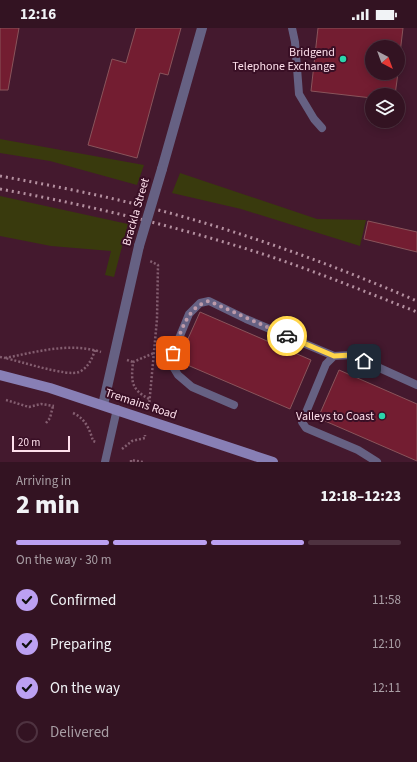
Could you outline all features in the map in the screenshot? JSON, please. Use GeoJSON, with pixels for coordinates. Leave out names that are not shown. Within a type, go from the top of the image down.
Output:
{"type":"FeatureCollection","features":[{"type":"Feature","properties":{"kind":"main road","name":"Tremains Road"},"geometry":{"type":"LineString","coordinates":[[0,375],[50,388],[148,419],[273,462]]}},
{"type":"Feature","properties":{"kind":"street","name":"Brackla Street"},"geometry":{"type":"LineString","coordinates":[[103,405],[138,251],[202,28]]}},
{"type":"Feature","properties":{"kind":"lane"},"geometry":{"type":"LineString","coordinates":[[292,28],[295,42],[299,94],[322,128]]}},
{"type":"Feature","properties":{"kind":"lane"},"geometry":{"type":"LineString","coordinates":[[234,405],[192,387],[178,375],[172,365],[173,353],[189,314],[200,303],[209,301],[246,319],[334,356],[351,355],[417,385]]}},
{"type":"Feature","properties":{"kind":"lane"},"geometry":{"type":"LineString","coordinates":[[334,356],[326,364],[302,422],[306,428],[358,450],[377,462]]}},
{"type":"Feature","properties":{"kind":"lane"},"geometry":{"type":"LineString","coordinates":[[105,462],[116,409]]}},
{"type":"Feature","properties":{"kind":"path"},"geometry":{"type":"LineString","coordinates":[[119,454],[121,450],[132,441],[145,438],[148,419],[157,319],[158,265],[138,251]]}},
{"type":"Feature","properties":{"kind":"path"},"geometry":{"type":"LineString","coordinates":[[0,357],[72,374],[85,368],[92,360],[95,350],[60,348],[5,358]]}},
{"type":"Feature","properties":{"kind":"path"},"geometry":{"type":"LineString","coordinates":[[149,399],[135,389],[131,380],[133,362],[154,353]]}},
{"type":"Feature","properties":{"kind":"path"},"geometry":{"type":"LineString","coordinates":[[6,400],[29,407],[42,404],[58,407]]}},
{"type":"Feature","properties":{"kind":"path"},"geometry":{"type":"LineString","coordinates":[[46,423],[50,418],[53,406]]}},
{"type":"Feature","properties":{"kind":"path"},"geometry":{"type":"LineString","coordinates":[[71,412],[77,414],[84,421],[90,430],[93,441]]}},
{"type":"Feature","properties":{"kind":"path"},"geometry":{"type":"LineString","coordinates":[[131,462],[131,460],[143,462]]}},
{"type":"Feature","properties":{"kind":"shaded area"},"geometry":{"type":"Polygon","coordinates":[[[0,139],[144,165],[137,185],[50,161],[0,153],[0,139]]]}},
{"type":"Feature","properties":{"kind":"shaded area"},"geometry":{"type":"Polygon","coordinates":[[[180,173],[317,219],[366,220],[360,246],[241,209],[172,193],[180,173]]]}},
{"type":"Feature","properties":{"kind":"shaded area"},"geometry":{"type":"Polygon","coordinates":[[[0,196],[128,224],[114,277],[105,275],[111,251],[51,246],[0,236],[0,196]]]}},
{"type":"Feature","properties":{"kind":"building"},"geometry":{"type":"Polygon","coordinates":[[[0,28],[19,28],[8,90],[0,90],[0,28]]]}},
{"type":"Feature","properties":{"kind":"building"},"geometry":{"type":"Polygon","coordinates":[[[136,28],[181,28],[168,75],[160,73],[137,158],[88,145],[112,59],[126,63],[136,28]]]}},
{"type":"Feature","properties":{"kind":"building","name":"Bridgend Telephone Exchange"},"geometry":{"type":"Polygon","coordinates":[[[318,28],[403,28],[402,40],[365,40],[365,80],[397,80],[396,88],[365,88],[365,97],[311,91],[318,28]]]}},
{"type":"Feature","properties":{"kind":"building"},"geometry":{"type":"Polygon","coordinates":[[[368,221],[417,232],[417,252],[364,239],[368,221]]]}},
{"type":"Feature","properties":{"kind":"building"},"geometry":{"type":"Polygon","coordinates":[[[200,312],[311,360],[290,409],[178,361],[200,312]]]}},
{"type":"Feature","properties":{"kind":"building"},"geometry":{"type":"Polygon","coordinates":[[[339,370],[417,404],[417,461],[318,418],[339,370]]]}},
{"type":"Feature","properties":{"kind":"railway"},"geometry":{"type":"LineString","coordinates":[[0,176],[104,197],[198,221],[293,252],[417,301]]}},
{"type":"Feature","properties":{"kind":"railway"},"geometry":{"type":"LineString","coordinates":[[0,189],[124,215],[217,240],[290,263],[417,312]]}},
{"type":"Feature","properties":{"kind":"way so far"},"geometry":{"type":"LineString","coordinates":[[173,353],[189,314],[200,303],[209,301],[246,319],[287,336]]}},
{"type":"Feature","properties":{"kind":"place","name":"Bridgend Telephone Exchange"},"geometry":{"type":"Point","coordinates":[343,59]}},
{"type":"Feature","properties":{"kind":"place","name":"Valleys to Coast"},"geometry":{"type":"Point","coordinates":[382,416]}},
{"type":"Feature","properties":{"kind":"route"},"geometry":{"type":"LineString","coordinates":[[287,336],[334,356],[351,355],[364,361]]}}]}
